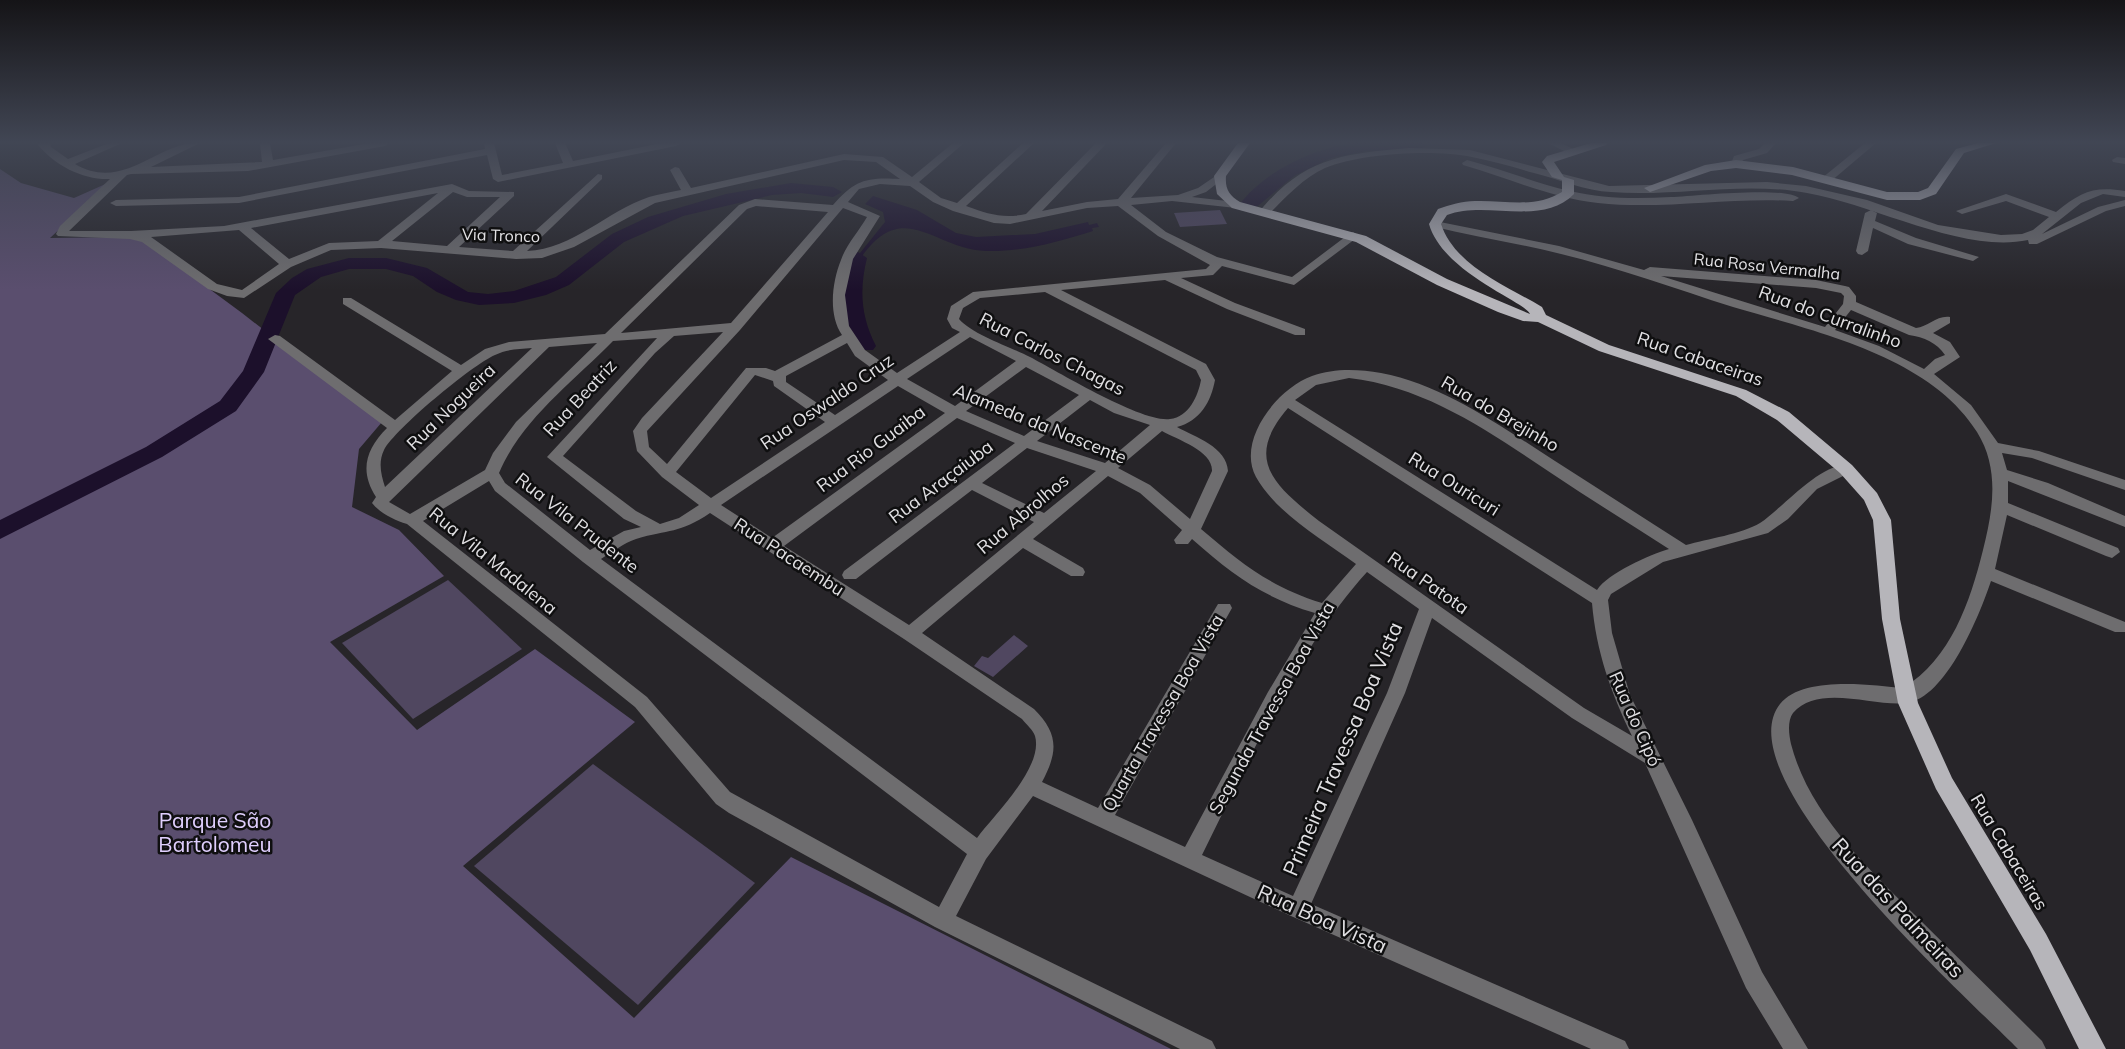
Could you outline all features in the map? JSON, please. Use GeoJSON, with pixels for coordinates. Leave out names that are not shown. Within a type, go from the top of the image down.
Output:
{"type":"FeatureCollection","features":[{"type":"Feature","properties":{"kind":"main road"},"geometry":{"type":"LineString","coordinates":[[1222,192],[1236,205]]}},
{"type":"Feature","properties":{"kind":"main road"},"geometry":{"type":"LineString","coordinates":[[1845,192],[1872,209],[1929,192]]}},
{"type":"Feature","properties":{"kind":"main road"},"geometry":{"type":"LineString","coordinates":[[1540,318],[1536,310],[1448,251],[1437,237],[1435,225],[1442,212],[1461,205],[1481,203],[1542,207],[1558,203],[1569,194]]}},
{"type":"Feature","properties":{"kind":"main road","name":"Rua Cabaceiras"},"geometry":{"type":"LineString","coordinates":[[1236,205],[1353,236],[1384,249],[1459,290],[1524,316],[1540,318],[1595,345],[1755,399],[1799,427],[1846,469],[1871,497],[1882,520],[1891,619],[1906,696],[1944,783],[2038,942],[2093,1049]]}},
{"type":"Feature","properties":{"kind":"street"},"geometry":{"type":"LineString","coordinates":[[105,192],[61,231],[62,234],[131,235],[242,226],[425,192]]}},
{"type":"Feature","properties":{"kind":"street"},"geometry":{"type":"LineString","coordinates":[[116,203],[227,202],[257,192]]}},
{"type":"Feature","properties":{"kind":"street"},"geometry":{"type":"LineString","coordinates":[[381,244],[446,192]]}},
{"type":"Feature","properties":{"kind":"street"},"geometry":{"type":"LineString","coordinates":[[450,249],[510,194],[499,196],[463,192]]}},
{"type":"Feature","properties":{"kind":"street"},"geometry":{"type":"LineString","coordinates":[[516,255],[582,192]]}},
{"type":"Feature","properties":{"kind":"street","name":"Via Tronco"},"geometry":{"type":"LineString","coordinates":[[131,235],[149,240],[191,274],[222,292],[244,294],[288,264],[330,247],[381,244],[516,255],[556,251],[640,204],[680,192]]}},
{"type":"Feature","properties":{"kind":"street","name":"Rua Pacaembu"},"geometry":{"type":"LineString","coordinates":[[851,192],[735,327],[640,431],[640,440],[646,455],[709,504],[910,634],[1028,714],[1037,723],[1045,740],[1044,754],[1029,785],[980,852],[943,920]]}},
{"type":"Feature","properties":{"kind":"street","name":"Via Tronco"},"geometry":{"type":"LineString","coordinates":[[925,192],[957,209],[994,220],[1030,217],[1074,207],[1172,198],[1236,205]]}},
{"type":"Feature","properties":{"kind":"street"},"geometry":{"type":"LineString","coordinates":[[957,209],[976,192]]}},
{"type":"Feature","properties":{"kind":"street"},"geometry":{"type":"LineString","coordinates":[[1030,217],[1054,192]]}},
{"type":"Feature","properties":{"kind":"street"},"geometry":{"type":"LineString","coordinates":[[1130,192],[1121,203],[1163,234],[1213,260],[1294,281],[1353,236]]}},
{"type":"Feature","properties":{"kind":"street"},"geometry":{"type":"LineString","coordinates":[[1172,198],[1195,192]]}},
{"type":"Feature","properties":{"kind":"street"},"geometry":{"type":"LineString","coordinates":[[1264,213],[1285,192]]}},
{"type":"Feature","properties":{"kind":"street"},"geometry":{"type":"LineString","coordinates":[[1562,192],[1623,202],[1783,197],[1872,209],[1920,243],[1973,257]]}},
{"type":"Feature","properties":{"kind":"street"},"geometry":{"type":"LineString","coordinates":[[1813,192],[1915,223],[2007,239],[2037,232],[2077,201],[2100,192]]}},
{"type":"Feature","properties":{"kind":"street"},"geometry":{"type":"LineString","coordinates":[[1962,211],[2006,197],[2056,216]]}},
{"type":"Feature","properties":{"kind":"street"},"geometry":{"type":"LineString","coordinates":[[1996,245],[2034,241],[2058,233],[2105,208],[2125,203]]}},
{"type":"Feature","properties":{"kind":"street","name":"Rua Vila Prudente"},"geometry":{"type":"LineString","coordinates":[[839,206],[747,204],[606,338],[510,438],[496,458],[491,472],[500,487],[589,558],[980,852]]}},
{"type":"Feature","properties":{"kind":"street"},"geometry":{"type":"LineString","coordinates":[[667,472],[694,443],[751,371],[777,375],[848,337],[839,314],[842,276],[847,260],[874,216],[839,206]]}},
{"type":"Feature","properties":{"kind":"street"},"geometry":{"type":"LineString","coordinates":[[1863,251],[1872,209]]}},
{"type":"Feature","properties":{"kind":"street","name":"Rua do Curralinho"},"geometry":{"type":"LineString","coordinates":[[1435,225],[1560,251],[1827,332],[1925,375],[1960,401],[1993,447],[2001,473],[2000,506],[1985,572],[1955,643],[1934,676],[1906,696]]}},
{"type":"Feature","properties":{"kind":"street"},"geometry":{"type":"LineString","coordinates":[[242,226],[288,264]]}},
{"type":"Feature","properties":{"kind":"street","name":"Rua Carlos Chagas"},"geometry":{"type":"LineString","coordinates":[[1182,540],[1193,528],[1220,471],[1220,464],[1213,453],[1161,424],[1139,419],[1027,360],[967,333],[953,319],[953,312],[965,300],[977,295],[1209,272],[1216,267],[1213,260]]}},
{"type":"Feature","properties":{"kind":"street","name":"Rua Rosa Vermalha"},"geometry":{"type":"LineString","coordinates":[[1633,271],[1667,271],[1826,285],[1849,292],[1849,304],[1827,332]]}},
{"type":"Feature","properties":{"kind":"street"},"geometry":{"type":"LineString","coordinates":[[1166,276],[1208,296],[1300,332]]}},
{"type":"Feature","properties":{"kind":"street"},"geometry":{"type":"LineString","coordinates":[[1047,288],[1201,367],[1208,380],[1201,403],[1183,421],[1174,425],[1161,424]]}},
{"type":"Feature","properties":{"kind":"street"},"geometry":{"type":"LineString","coordinates":[[347,301],[461,371]]}},
{"type":"Feature","properties":{"kind":"street"},"geometry":{"type":"LineString","coordinates":[[1849,304],[1908,330],[1923,332],[1949,349],[1953,357],[1940,362],[1925,375]]}},
{"type":"Feature","properties":{"kind":"street"},"geometry":{"type":"LineString","coordinates":[[1923,332],[1945,320]]}},
{"type":"Feature","properties":{"kind":"street","name":"Rua Vila Madalena"},"geometry":{"type":"LineString","coordinates":[[735,327],[495,349],[461,371],[380,445],[375,457],[374,487],[384,497],[380,503],[412,520],[641,702],[723,798],[943,920],[1204,1049]]}},
{"type":"Feature","properties":{"kind":"street","name":"Rua Oswaldo Cruz"},"geometry":{"type":"LineString","coordinates":[[709,504],[967,333]]}},
{"type":"Feature","properties":{"kind":"street","name":"Rua Beatriz"},"geometry":{"type":"LineString","coordinates":[[659,530],[639,521],[554,457],[650,350],[669,334]]}},
{"type":"Feature","properties":{"kind":"street","name":"Alameda da Nascente"},"geometry":{"type":"LineString","coordinates":[[848,337],[860,353],[895,379],[953,411],[1025,442],[1107,469],[1145,489],[1242,573],[1289,599],[1324,610]]}},
{"type":"Feature","properties":{"kind":"street"},"geometry":{"type":"LineString","coordinates":[[275,339],[397,428]]}},
{"type":"Feature","properties":{"kind":"street","name":"Rua Nogueira"},"geometry":{"type":"LineString","coordinates":[[384,497],[544,344]]}},
{"type":"Feature","properties":{"kind":"street","name":"Rua Rio Guaiba"},"geometry":{"type":"LineString","coordinates":[[774,545],[953,411],[1027,360]]}},
{"type":"Feature","properties":{"kind":"street","name":"Rua do Brejinho"},"geometry":{"type":"LineString","coordinates":[[1287,401],[1307,383],[1339,374],[1376,378],[1421,390],[1489,426],[1682,550]]}},
{"type":"Feature","properties":{"kind":"street"},"geometry":{"type":"LineString","coordinates":[[777,375],[781,379],[779,383],[835,422]]}},
{"type":"Feature","properties":{"kind":"street","name":"Rua Araçaiuba"},"geometry":{"type":"LineString","coordinates":[[850,575],[1089,394]]}},
{"type":"Feature","properties":{"kind":"street","name":"Rua Patota"},"geometry":{"type":"LineString","coordinates":[[1287,401],[1271,420],[1257,445],[1256,457],[1262,473],[1286,502],[1366,564],[1578,713],[1651,757]]}},
{"type":"Feature","properties":{"kind":"street","name":"Rua Ouricuri"},"geometry":{"type":"LineString","coordinates":[[1287,401],[1600,600]]}},
{"type":"Feature","properties":{"kind":"street","name":"Rua Abrolhos"},"geometry":{"type":"LineString","coordinates":[[910,634],[1161,424]]}},
{"type":"Feature","properties":{"kind":"street"},"geometry":{"type":"LineString","coordinates":[[1993,447],[2034,454],[2125,485]]}},
{"type":"Feature","properties":{"kind":"street"},"geometry":{"type":"LineString","coordinates":[[1600,600],[1605,590],[1641,566],[1682,550],[1762,529],[1782,515],[1812,485],[1846,469]]}},
{"type":"Feature","properties":{"kind":"street"},"geometry":{"type":"LineString","coordinates":[[412,520],[491,472]]}},
{"type":"Feature","properties":{"kind":"street"},"geometry":{"type":"LineString","coordinates":[[2001,473],[2043,486],[2125,522]]}},
{"type":"Feature","properties":{"kind":"street"},"geometry":{"type":"LineString","coordinates":[[970,483],[1044,520]]}},
{"type":"Feature","properties":{"kind":"street"},"geometry":{"type":"LineString","coordinates":[[589,558],[630,536],[685,522],[709,504]]}},
{"type":"Feature","properties":{"kind":"street"},"geometry":{"type":"LineString","coordinates":[[2000,506],[2112,552]]}},
{"type":"Feature","properties":{"kind":"street"},"geometry":{"type":"LineString","coordinates":[[1022,540],[1077,572]]}},
{"type":"Feature","properties":{"kind":"street","name":"Segunda Travessa Boa Vista"},"geometry":{"type":"LineString","coordinates":[[1189,860],[1251,739],[1324,610],[1366,564]]}},
{"type":"Feature","properties":{"kind":"street"},"geometry":{"type":"LineString","coordinates":[[1985,572],[2121,627]]}},
{"type":"Feature","properties":{"kind":"street","name":"Rua do Cipó"},"geometry":{"type":"LineString","coordinates":[[1600,600],[1603,633],[1621,695],[1685,826],[1754,980],[1796,1049]]}},
{"type":"Feature","properties":{"kind":"street","name":"Primeira Travessa Boa Vista"},"geometry":{"type":"LineString","coordinates":[[1298,909],[1390,705],[1428,606]]}},
{"type":"Feature","properties":{"kind":"street","name":"Quarta Travessa Boa Vista"},"geometry":{"type":"LineString","coordinates":[[1102,819],[1224,608]]}},
{"type":"Feature","properties":{"kind":"street","name":"Rua das Palmeiras"},"geometry":{"type":"LineString","coordinates":[[1906,696],[1852,691],[1822,693],[1803,699],[1787,708],[1779,724],[1781,745],[1808,802],[1841,851],[1867,881],[2034,1049]]}},
{"type":"Feature","properties":{"kind":"street","name":"Rua Boa Vista"},"geometry":{"type":"LineString","coordinates":[[1029,785],[1298,909],[1617,1049]]}},
{"type":"Feature","properties":{"kind":"shaded area"},"geometry":{"type":"Polygon","coordinates":[[[873,196],[917,210],[956,233],[976,237],[1035,234],[1088,222],[1089,225],[1097,223],[1099,227],[1040,246],[986,251],[967,248],[905,228],[890,231],[876,240],[860,259],[856,258],[885,222],[883,212],[865,204],[873,196]]]}},
{"type":"Feature","properties":{"kind":"shaded area"},"geometry":{"type":"Polygon","coordinates":[[[1220,210],[1227,224],[1180,227],[1174,213],[1220,210]]]}},
{"type":"Feature","properties":{"kind":"shaded area"},"geometry":{"type":"Polygon","coordinates":[[[448,580],[522,649],[413,719],[342,643],[448,580]]]}},
{"type":"Feature","properties":{"kind":"shaded area"},"geometry":{"type":"Polygon","coordinates":[[[1014,635],[1028,646],[993,677],[974,666],[982,656],[988,658],[1014,635]]]}},
{"type":"Feature","properties":{"kind":"shaded area"},"geometry":{"type":"Polygon","coordinates":[[[593,764],[755,883],[638,1005],[474,866],[593,764]]]}},
{"type":"Feature","properties":{"kind":"green space","name":"Parque São Bartolomeu"},"geometry":{"type":"Polygon","coordinates":[[[0,192],[53,192],[74,198],[88,192],[99,192],[50,238],[129,237],[143,240],[382,422],[359,449],[352,507],[399,530],[444,576],[330,642],[417,730],[535,649],[635,722],[463,866],[634,1018],[791,857],[1171,1049],[0,1049],[0,192]]]}},
{"type":"Feature","properties":{"kind":"waterway"},"geometry":{"type":"LineString","coordinates":[[0,530],[154,452],[228,406],[253,372],[286,293],[314,273],[349,263],[386,263],[420,272],[455,294],[488,299],[514,297],[563,281],[618,238],[654,220],[726,199],[762,192]]}},
{"type":"Feature","properties":{"kind":"waterway"},"geometry":{"type":"LineString","coordinates":[[1248,205],[1262,192]]}},
{"type":"Feature","properties":{"kind":"waterway"},"geometry":{"type":"LineString","coordinates":[[858,258],[852,303],[856,325],[866,346]]}}]}
